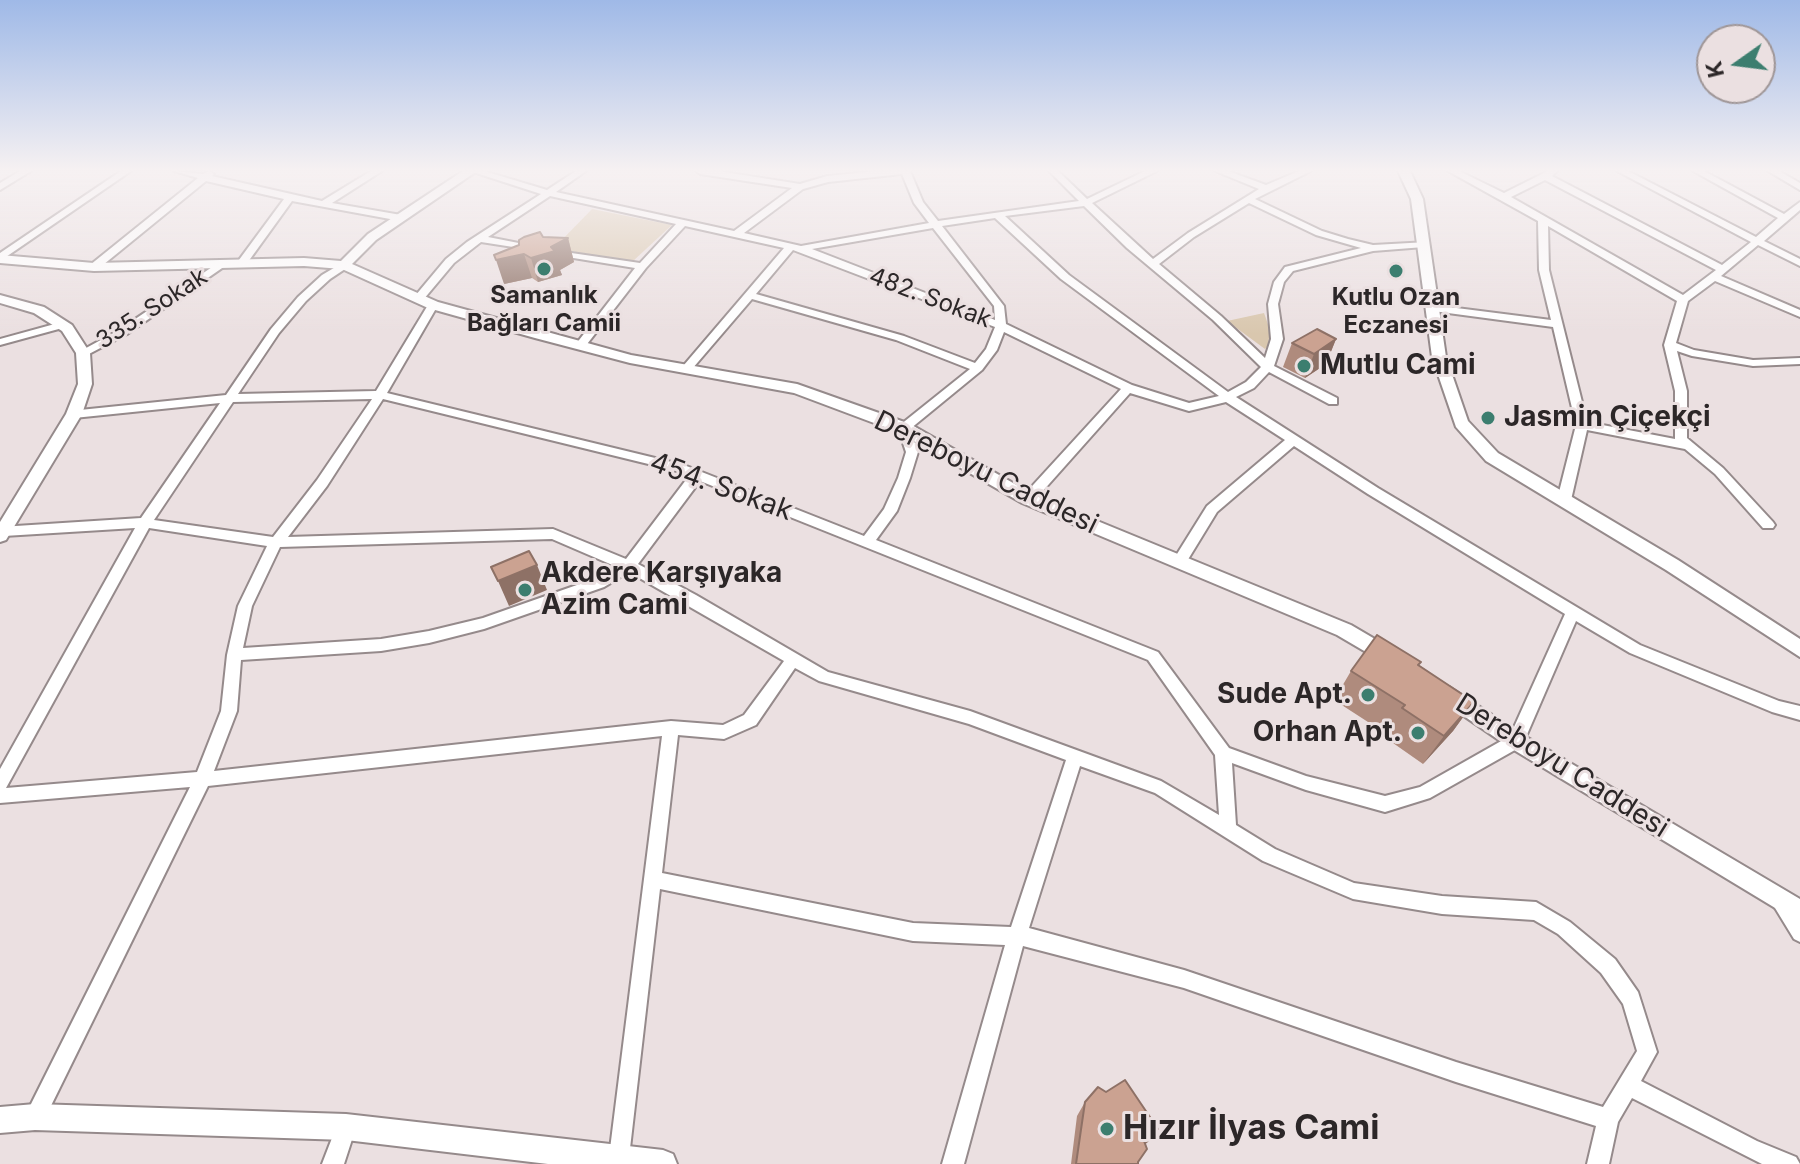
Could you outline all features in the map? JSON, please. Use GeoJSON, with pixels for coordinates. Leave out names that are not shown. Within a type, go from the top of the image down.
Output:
{"type":"FeatureCollection","features":[{"type":"Feature","properties":{"kind":"street"},"geometry":{"type":"LineString","coordinates":[[0,258],[48,225]]}},
{"type":"Feature","properties":{"kind":"street"},"geometry":{"type":"LineString","coordinates":[[94,267],[145,225]]}},
{"type":"Feature","properties":{"kind":"street"},"geometry":{"type":"LineString","coordinates":[[241,264],[270,225]]}},
{"type":"Feature","properties":{"kind":"street"},"geometry":{"type":"LineString","coordinates":[[342,258],[390,225]]}},
{"type":"Feature","properties":{"kind":"street"},"geometry":{"type":"LineString","coordinates":[[35,1117],[203,779],[229,711],[234,655],[245,606],[276,542],[322,483],[380,395],[426,301],[450,261],[500,225]]}},
{"type":"Feature","properties":{"kind":"street"},"geometry":{"type":"LineString","coordinates":[[580,346],[642,266],[680,225]]}},
{"type":"Feature","properties":{"kind":"street","name":"482. Sokak"},"geometry":{"type":"LineString","coordinates":[[698,225],[796,247],[1001,326],[1128,388],[1164,402],[1189,407],[1227,397]]}},
{"type":"Feature","properties":{"kind":"street"},"geometry":{"type":"LineString","coordinates":[[737,234],[749,225]]}},
{"type":"Feature","properties":{"kind":"street"},"geometry":{"type":"LineString","coordinates":[[688,367],[749,295],[796,247],[928,225]]}},
{"type":"Feature","properties":{"kind":"street"},"geometry":{"type":"LineString","coordinates":[[867,542],[890,511],[904,478],[912,452],[904,428],[978,368],[991,350],[1001,326],[999,306],[937,225]]}},
{"type":"Feature","properties":{"kind":"street"},"geometry":{"type":"LineString","coordinates":[[1009,225],[1065,277],[1227,397],[1373,491],[1635,649],[1777,707],[1800,713]]}},
{"type":"Feature","properties":{"kind":"street"},"geometry":{"type":"LineString","coordinates":[[1110,225],[1217,318],[1268,367],[1333,401]]}},
{"type":"Feature","properties":{"kind":"street"},"geometry":{"type":"LineString","coordinates":[[1153,264],[1207,225]]}},
{"type":"Feature","properties":{"kind":"street"},"geometry":{"type":"LineString","coordinates":[[1303,225],[1373,248]]}},
{"type":"Feature","properties":{"kind":"street"},"geometry":{"type":"LineString","coordinates":[[1421,225],[1442,374],[1461,423],[1492,457],[1672,565],[1800,649]]}},
{"type":"Feature","properties":{"kind":"street"},"geometry":{"type":"LineString","coordinates":[[1543,225],[1544,270],[1582,425],[1564,500]]}},
{"type":"Feature","properties":{"kind":"street"},"geometry":{"type":"LineString","coordinates":[[1551,225],[1683,300]]}},
{"type":"Feature","properties":{"kind":"street"},"geometry":{"type":"LineString","coordinates":[[1636,225],[1718,274],[1800,314]]}},
{"type":"Feature","properties":{"kind":"street"},"geometry":{"type":"LineString","coordinates":[[1727,225],[1800,263]]}},
{"type":"Feature","properties":{"kind":"street"},"geometry":{"type":"LineString","coordinates":[[1768,525],[1719,471],[1681,439],[1681,391],[1670,345],[1683,300],[1776,225]]}},
{"type":"Feature","properties":{"kind":"street"},"geometry":{"type":"LineString","coordinates":[[279,263],[342,258],[359,253],[372,237]]}},
{"type":"Feature","properties":{"kind":"street"},"geometry":{"type":"LineString","coordinates":[[480,239],[642,266]]}},
{"type":"Feature","properties":{"kind":"street"},"geometry":{"type":"LineString","coordinates":[[1227,397],[1250,385],[1268,367],[1277,339],[1273,304],[1279,282],[1289,269],[1373,248],[1424,244]]}},
{"type":"Feature","properties":{"kind":"street"},"geometry":{"type":"LineString","coordinates":[[359,253],[369,267],[399,291]]}},
{"type":"Feature","properties":{"kind":"street","name":"Dereboyu Caddesi"},"geometry":{"type":"LineString","coordinates":[[0,258],[94,267],[279,263],[325,270],[342,258],[399,291],[426,301],[580,346],[630,359],[797,389],[904,428],[1028,499],[1344,630],[1407,668]]}},
{"type":"Feature","properties":{"kind":"street","name":"335. Sokak"},"geometry":{"type":"LineString","coordinates":[[83,353],[123,332],[221,264]]}},
{"type":"Feature","properties":{"kind":"street"},"geometry":{"type":"LineString","coordinates":[[0,784],[145,523],[275,331],[325,270]]}},
{"type":"Feature","properties":{"kind":"street"},"geometry":{"type":"LineString","coordinates":[[749,295],[900,338],[978,368]]}},
{"type":"Feature","properties":{"kind":"street"},"geometry":{"type":"LineString","coordinates":[[0,299],[39,310],[67,328],[83,353],[85,384],[74,414],[2,534]]}},
{"type":"Feature","properties":{"kind":"street"},"geometry":{"type":"LineString","coordinates":[[1433,308],[1555,324]]}},
{"type":"Feature","properties":{"kind":"street"},"geometry":{"type":"LineString","coordinates":[[0,342],[62,325]]}},
{"type":"Feature","properties":{"kind":"street"},"geometry":{"type":"LineString","coordinates":[[1670,345],[1692,353],[1753,363],[1800,361]]}},
{"type":"Feature","properties":{"kind":"street"},"geometry":{"type":"LineString","coordinates":[[1028,499],[1128,388]]}},
{"type":"Feature","properties":{"kind":"street","name":"454. Sokak"},"geometry":{"type":"LineString","coordinates":[[74,414],[231,398],[380,395],[680,468],[1153,656],[1223,753]]}},
{"type":"Feature","properties":{"kind":"street"},"geometry":{"type":"LineString","coordinates":[[1582,425],[1687,445]]}},
{"type":"Feature","properties":{"kind":"street"},"geometry":{"type":"LineString","coordinates":[[1179,562],[1212,509],[1294,439]]}},
{"type":"Feature","properties":{"kind":"street"},"geometry":{"type":"LineString","coordinates":[[234,655],[381,645],[429,637],[484,623],[599,583],[629,566],[697,475]]}},
{"type":"Feature","properties":{"kind":"street"},"geometry":{"type":"LineString","coordinates":[[2,534],[145,523],[276,542],[553,534],[629,566],[824,677],[970,718],[1161,788],[1269,855],[1353,891],[1442,905],[1536,911],[1564,928],[1608,966],[1631,999],[1647,1052],[1608,1119],[1598,1164]]}},
{"type":"Feature","properties":{"kind":"street"},"geometry":{"type":"LineString","coordinates":[[1228,830],[1223,753],[1306,783],[1385,804],[1424,793],[1516,741],[1573,611]]}},
{"type":"Feature","properties":{"kind":"street"},"geometry":{"type":"LineString","coordinates":[[0,796],[203,779],[671,728],[724,732],[750,720],[793,659]]}},
{"type":"Feature","properties":{"kind":"street","name":"Dereboyu Caddesi"},"geometry":{"type":"LineString","coordinates":[[1432,683],[1516,741],[1800,912]]}},
{"type":"Feature","properties":{"kind":"street"},"geometry":{"type":"LineString","coordinates":[[619,1157],[671,728]]}},
{"type":"Feature","properties":{"kind":"street"},"geometry":{"type":"LineString","coordinates":[[953,1164],[1017,936],[1075,757]]}},
{"type":"Feature","properties":{"kind":"street"},"geometry":{"type":"LineString","coordinates":[[652,879],[913,932],[1017,936],[1184,979],[1456,1072],[1608,1119]]}},
{"type":"Feature","properties":{"kind":"street"},"geometry":{"type":"LineString","coordinates":[[1781,903],[1800,933]]}},
{"type":"Feature","properties":{"kind":"street"},"geometry":{"type":"LineString","coordinates":[[1628,1085],[1753,1156],[1789,1164]]}},
{"type":"Feature","properties":{"kind":"street"},"geometry":{"type":"LineString","coordinates":[[0,1120],[35,1117],[346,1127],[663,1164]]}},
{"type":"Feature","properties":{"kind":"street"},"geometry":{"type":"LineString","coordinates":[[333,1164],[346,1127]]}},
{"type":"Feature","properties":{"kind":"shaded area"},"geometry":{"type":"Polygon","coordinates":[[[576,225],[672,225],[632,262],[554,248],[576,225]]]}},
{"type":"Feature","properties":{"kind":"shaded area"},"geometry":{"type":"Polygon","coordinates":[[[1264,313],[1270,330],[1265,349],[1227,321],[1264,313]]]}},
{"type":"Feature","properties":{"kind":"building"},"geometry":{"type":"Polygon","coordinates":[[[540,232],[543,237],[568,238],[551,247],[555,251],[531,258],[524,254],[496,260],[494,255],[519,245],[519,240],[524,237],[540,232]]]}},
{"type":"Feature","properties":{"kind":"building"},"geometry":{"type":"Polygon","coordinates":[[[1317,329],[1336,339],[1314,354],[1292,343],[1317,329]]]}},
{"type":"Feature","properties":{"kind":"building"},"geometry":{"type":"Polygon","coordinates":[[[529,551],[537,565],[498,581],[491,567],[529,551]]]}},
{"type":"Feature","properties":{"kind":"building"},"geometry":{"type":"Polygon","coordinates":[[[1377,635],[1421,662],[1418,665],[1474,702],[1444,736],[1402,708],[1405,705],[1351,671],[1377,635]]]}},
{"type":"Feature","properties":{"kind":"building","name":"Hızır İlyas Cami"},"geometry":{"type":"Polygon","coordinates":[[[1125,1080],[1158,1129],[1144,1141],[1147,1149],[1138,1164],[1076,1164],[1085,1102],[1098,1087],[1106,1092],[1125,1080]]]}},
{"type":"Feature","properties":{"kind":"place","name":"Samanlık Bağları Camii"},"geometry":{"type":"Point","coordinates":[544,269]}},
{"type":"Feature","properties":{"kind":"place","name":"Kutlu Ozan Eczanesi"},"geometry":{"type":"Point","coordinates":[1396,271]}},
{"type":"Feature","properties":{"kind":"place","name":"Mutlu Cami"},"geometry":{"type":"Point","coordinates":[1304,366]}},
{"type":"Feature","properties":{"kind":"place","name":"Jasmin Çiçekçi"},"geometry":{"type":"Point","coordinates":[1488,418]}},
{"type":"Feature","properties":{"kind":"place","name":"Akdere Karşıyaka Azim Cami"},"geometry":{"type":"Point","coordinates":[525,590]}},
{"type":"Feature","properties":{"kind":"place","name":"Sude Apt."},"geometry":{"type":"Point","coordinates":[1368,695]}},
{"type":"Feature","properties":{"kind":"place","name":"Orhan Apt."},"geometry":{"type":"Point","coordinates":[1418,733]}},
{"type":"Feature","properties":{"kind":"place","name":"Hızır İlyas Cami"},"geometry":{"type":"Point","coordinates":[1107,1129]}}]}
